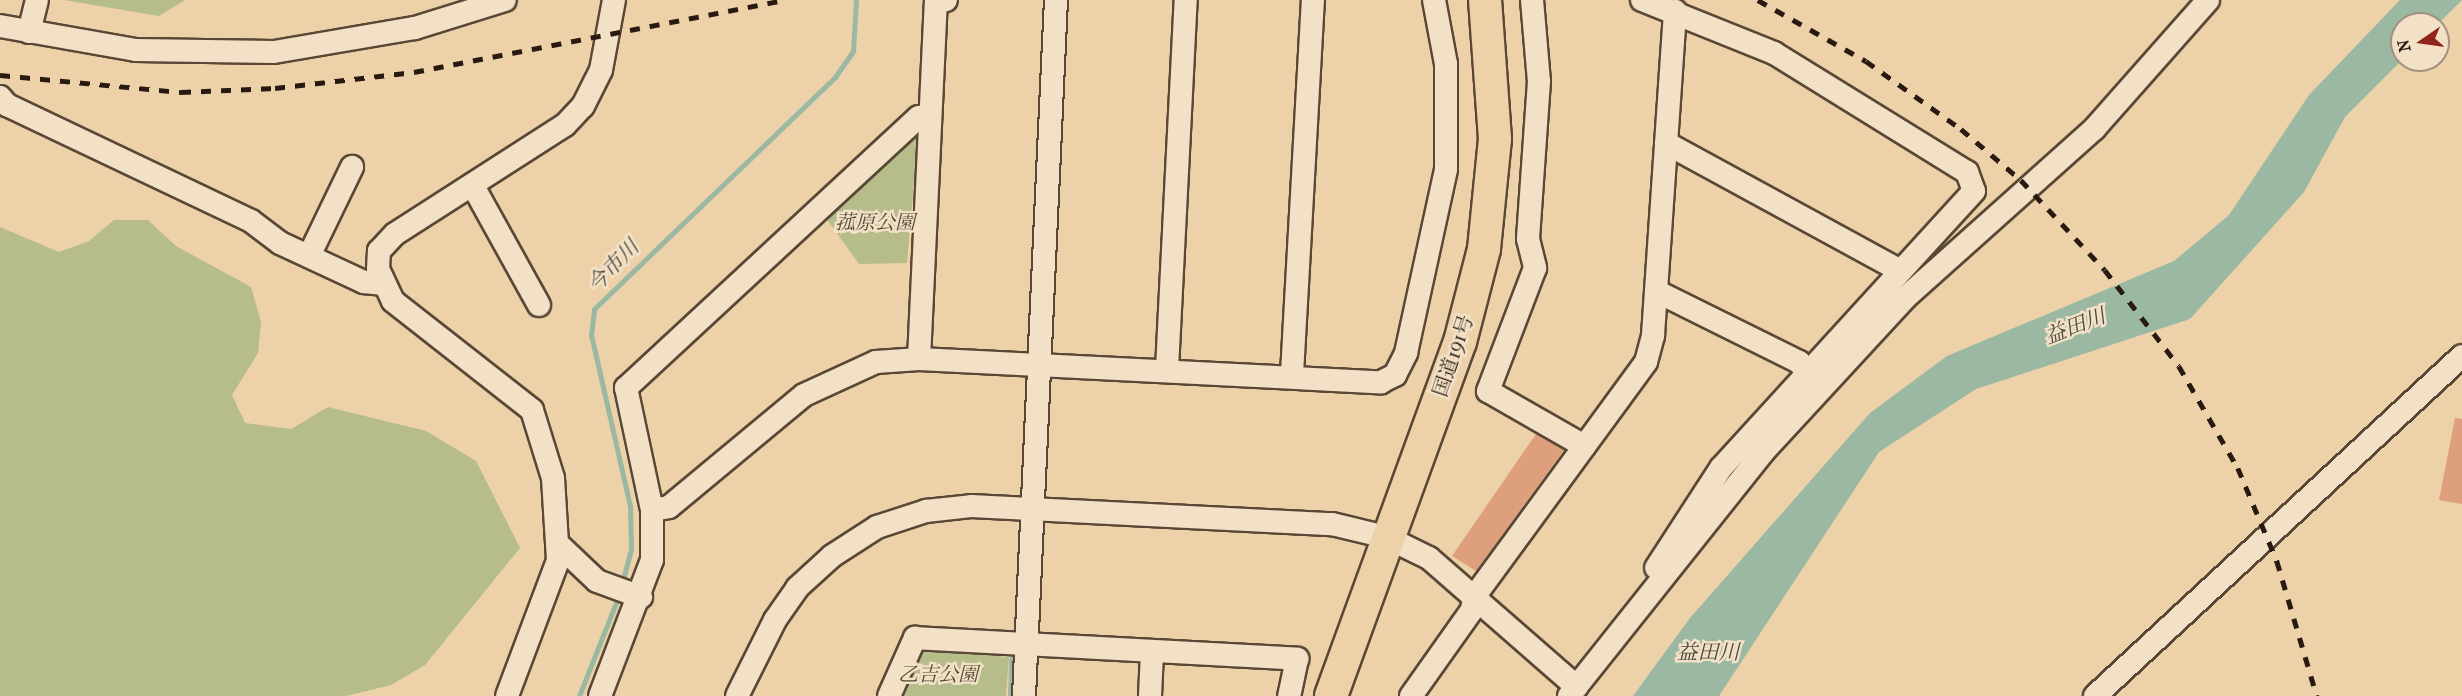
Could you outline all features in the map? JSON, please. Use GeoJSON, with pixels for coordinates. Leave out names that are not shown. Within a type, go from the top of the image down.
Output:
{"type":"FeatureCollection","features":[{"type":"Feature","properties":{"kind":"highway","name":"国道191号"},"geometry":{"type":"LineString","coordinates":[[1331,696],[1386,537],[1460,342],[1484,249],[1495,139],[1485,0]]}},
{"type":"Feature","properties":{"kind":"street"},"geometry":{"type":"LineString","coordinates":[[30,32],[37,0]]}},
{"type":"Feature","properties":{"kind":"street"},"geometry":{"type":"LineString","coordinates":[[0,26],[136,50],[274,52],[415,28],[505,0]]}},
{"type":"Feature","properties":{"kind":"street"},"geometry":{"type":"LineString","coordinates":[[507,696],[546,601],[559,545],[553,478],[532,410],[405,313],[384,284],[379,251],[395,234],[535,148],[583,106],[601,70],[614,0]]}},
{"type":"Feature","properties":{"kind":"street"},"geometry":{"type":"LineString","coordinates":[[919,359],[936,2],[946,0]]}},
{"type":"Feature","properties":{"kind":"street"},"geometry":{"type":"LineString","coordinates":[[1024,696],[1056,0]]}},
{"type":"Feature","properties":{"kind":"street"},"geometry":{"type":"LineString","coordinates":[[1167,369],[1186,0]]}},
{"type":"Feature","properties":{"kind":"street"},"geometry":{"type":"LineString","coordinates":[[1292,374],[1313,0]]}},
{"type":"Feature","properties":{"kind":"street"},"geometry":{"type":"LineString","coordinates":[[652,510],[669,507],[804,395],[838,376],[876,362],[919,359],[1038,367],[1292,374],[1381,382],[1395,375],[1406,353],[1446,169],[1446,64],[1434,0]]}},
{"type":"Feature","properties":{"kind":"street"},"geometry":{"type":"LineString","coordinates":[[1532,0],[1539,81],[1528,239],[1535,268],[1488,391],[1584,446]]}},
{"type":"Feature","properties":{"kind":"street"},"geometry":{"type":"LineString","coordinates":[[1642,0],[1675,11],[1774,53],[1967,172],[1974,191],[1899,270],[1721,468],[1650,577],[1652,595]]}},
{"type":"Feature","properties":{"kind":"street"},"geometry":{"type":"LineString","coordinates":[[737,696],[775,620],[797,588],[832,556],[877,527],[926,511],[1031,506],[1332,524],[1386,537],[1429,558],[1474,597],[1573,692],[1764,451],[1905,298],[2094,129],[2208,0]]}},
{"type":"Feature","properties":{"kind":"street"},"geometry":{"type":"LineString","coordinates":[[1411,696],[1472,610],[1474,597],[1646,362],[1656,291],[1675,11]]}},
{"type":"Feature","properties":{"kind":"street"},"geometry":{"type":"LineString","coordinates":[[0,97],[7,105],[251,221],[309,256],[364,282],[384,284]]}},
{"type":"Feature","properties":{"kind":"street"},"geometry":{"type":"LineString","coordinates":[[600,696],[652,560],[652,510],[626,388],[920,117],[930,116]]}},
{"type":"Feature","properties":{"kind":"street"},"geometry":{"type":"LineString","coordinates":[[1666,143],[1899,270]]}},
{"type":"Feature","properties":{"kind":"street"},"geometry":{"type":"LineString","coordinates":[[309,256],[352,167]]}},
{"type":"Feature","properties":{"kind":"street"},"geometry":{"type":"LineString","coordinates":[[473,186],[539,305]]}},
{"type":"Feature","properties":{"kind":"street"},"geometry":{"type":"LineString","coordinates":[[1656,291],[1799,362],[1807,372]]}},
{"type":"Feature","properties":{"kind":"street"},"geometry":{"type":"LineString","coordinates":[[2095,696],[2462,356]]}},
{"type":"Feature","properties":{"kind":"street"},"geometry":{"type":"LineString","coordinates":[[559,545],[602,583],[637,596]]}},
{"type":"Feature","properties":{"kind":"street"},"geometry":{"type":"LineString","coordinates":[[889,696],[915,638],[1027,642],[1152,652],[1297,658],[1289,696]]}},
{"type":"Feature","properties":{"kind":"street"},"geometry":{"type":"LineString","coordinates":[[1150,696],[1152,652]]}},
{"type":"Feature","properties":{"kind":"green space"},"geometry":{"type":"Polygon","coordinates":[[[64,0],[185,0],[159,16],[64,0]]]}},
{"type":"Feature","properties":{"kind":"green space","name":"菰原公園"},"geometry":{"type":"Polygon","coordinates":[[[918,134],[907,263],[859,264],[826,218],[918,134]]]}},
{"type":"Feature","properties":{"kind":"green space"},"geometry":{"type":"Polygon","coordinates":[[[114,220],[148,220],[176,246],[251,287],[261,322],[258,353],[232,395],[245,423],[291,429],[328,407],[426,431],[476,461],[520,548],[425,665],[391,685],[346,696],[0,696],[0,227],[59,252],[89,241],[114,220]]]}},
{"type":"Feature","properties":{"kind":"green space","name":"乙吉公園"},"geometry":{"type":"Polygon","coordinates":[[[923,650],[1009,657],[1006,696],[902,696],[923,650]]]}},
{"type":"Feature","properties":{"kind":"water","name":"益田川"},"geometry":{"type":"Polygon","coordinates":[[[2400,0],[2462,0],[2450,12],[2390,12],[2390,72],[2345,117],[2304,192],[2190,319],[1976,389],[1879,452],[1719,696],[1633,696],[1690,618],[1870,413],[1947,356],[2174,261],[2229,215],[2309,95],[2400,0]]]}},
{"type":"Feature","properties":{"kind":"building"},"geometry":{"type":"Polygon","coordinates":[[[2455,418],[2462,419],[2462,504],[2439,500],[2455,418]]]}},
{"type":"Feature","properties":{"kind":"building"},"geometry":{"type":"Polygon","coordinates":[[[1536,434],[1564,450],[1476,571],[1452,556],[1536,434]]]}},
{"type":"Feature","properties":{"kind":"waterway","name":"今市川"},"geometry":{"type":"LineString","coordinates":[[622,583],[631,549],[630,506],[591,335],[594,309],[835,77],[853,51],[856,0]]}},
{"type":"Feature","properties":{"kind":"waterway","name":"今市川"},"geometry":{"type":"LineString","coordinates":[[579,696],[619,595]]}},
{"type":"Feature","properties":{"kind":"waterway"},"geometry":{"type":"LineString","coordinates":[[1010,696],[1011,659]]}},
{"type":"Feature","properties":{"kind":"railway"},"geometry":{"type":"LineString","coordinates":[[0,75],[181,92],[275,88],[414,72],[785,0]]}},
{"type":"Feature","properties":{"kind":"railway"},"geometry":{"type":"LineString","coordinates":[[1758,0],[1866,61],[1961,129],[2021,180],[2105,270],[2179,366],[2238,468],[2277,561],[2317,696]]}}]}
